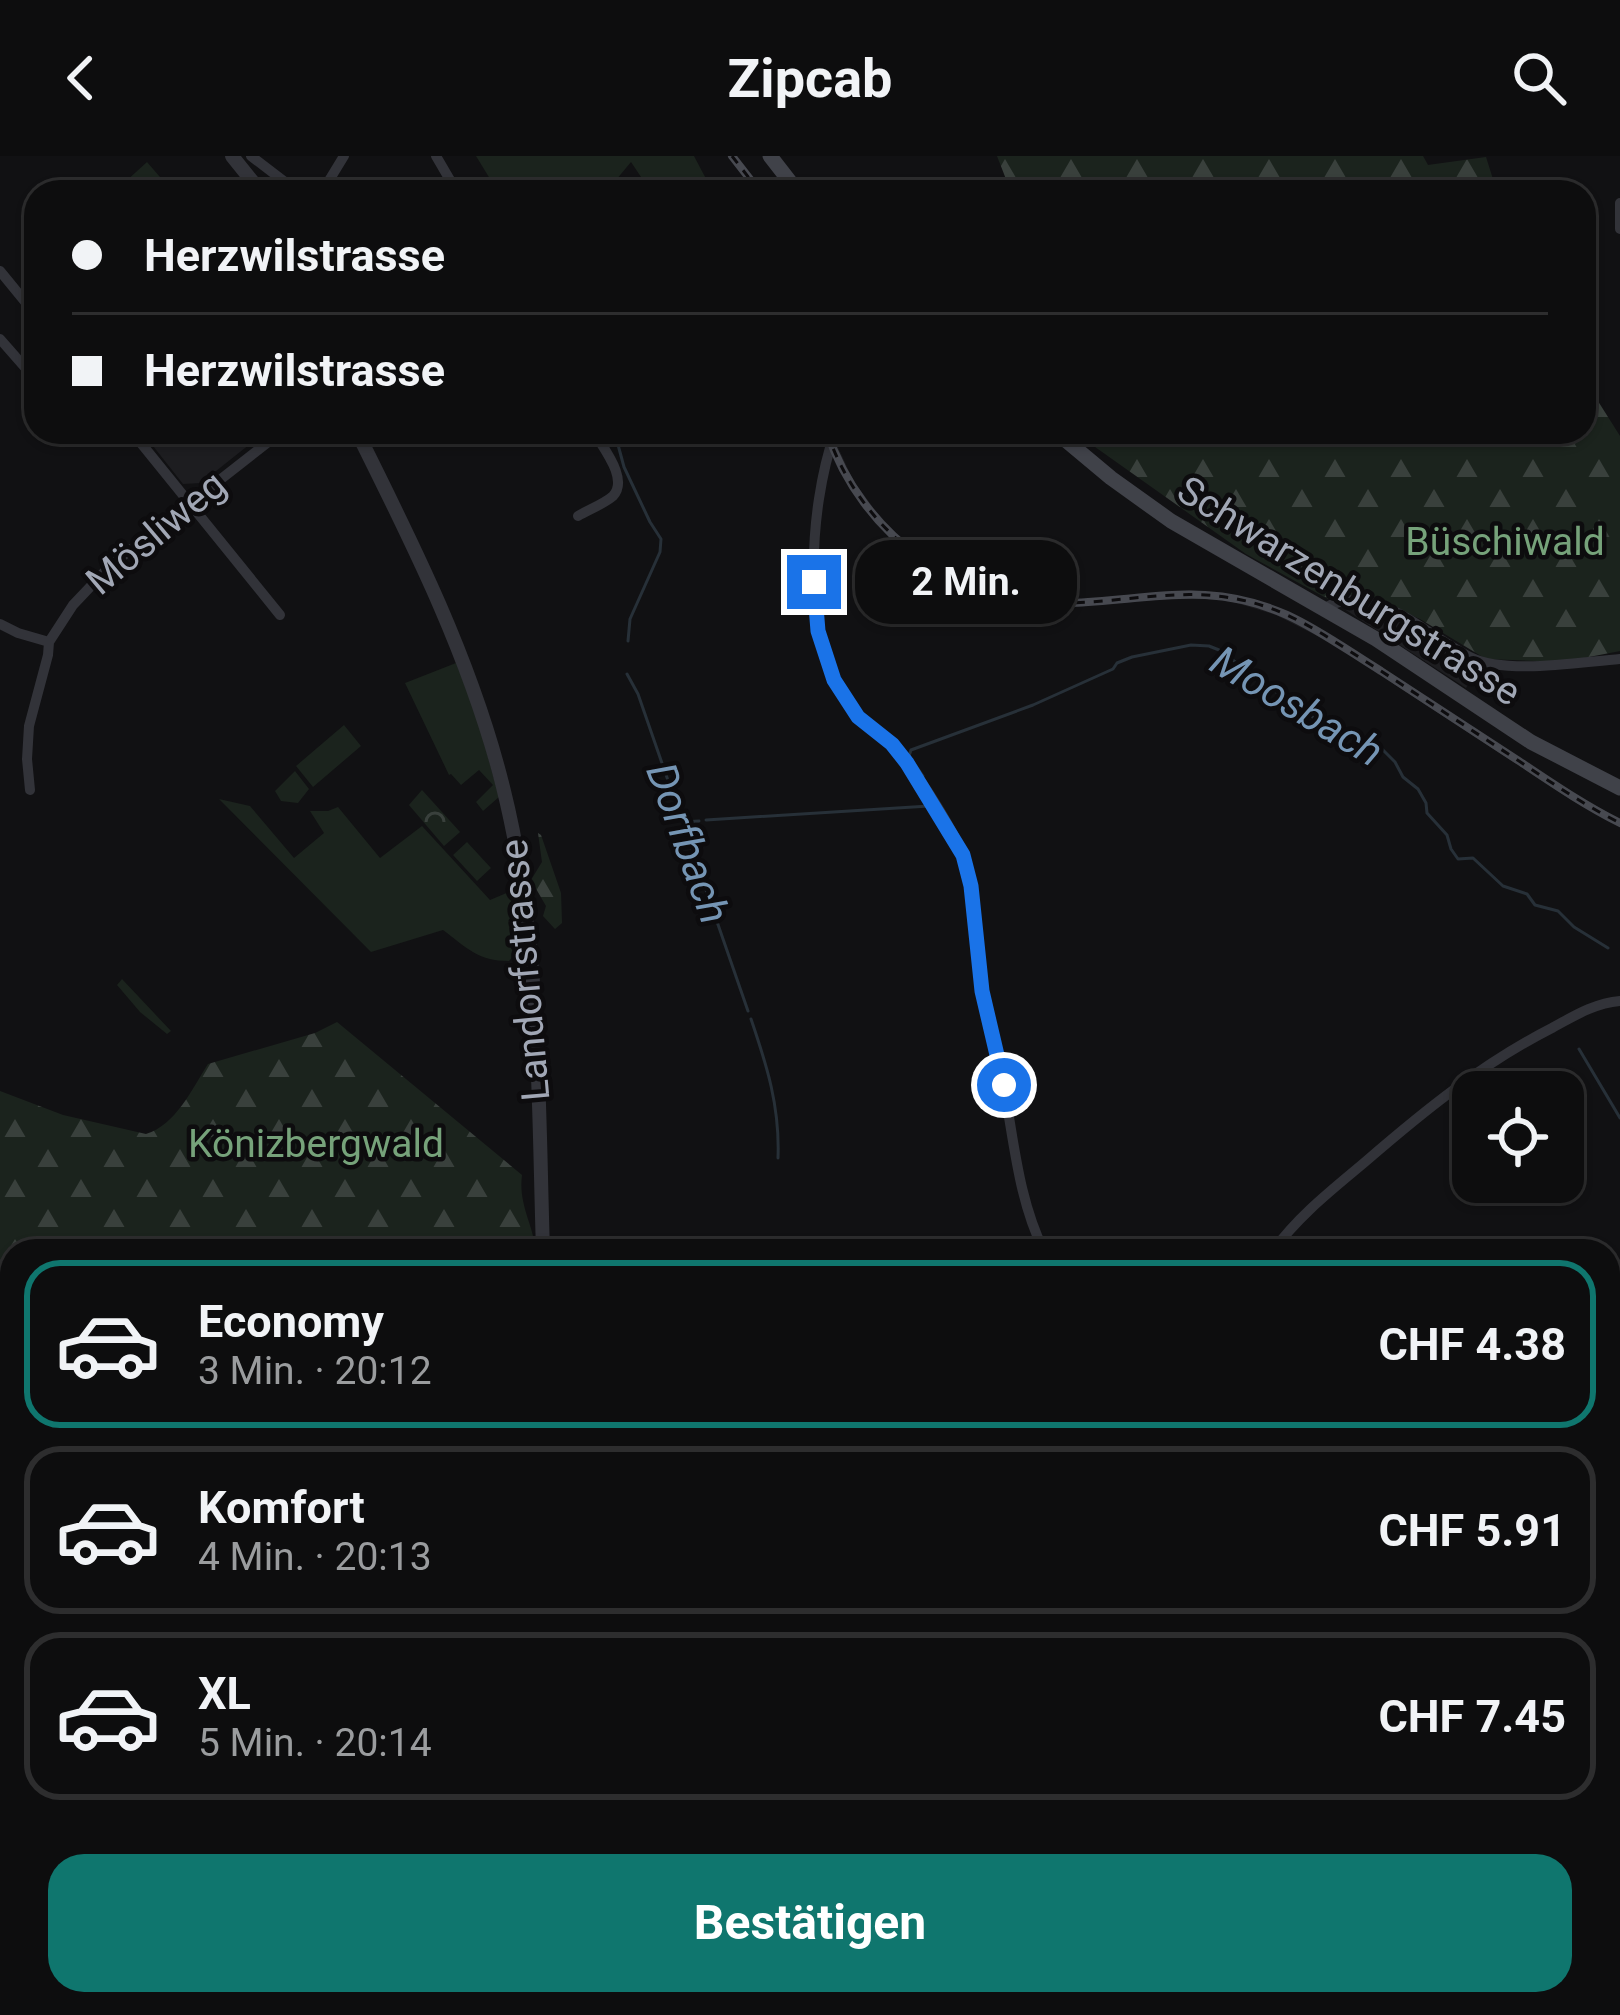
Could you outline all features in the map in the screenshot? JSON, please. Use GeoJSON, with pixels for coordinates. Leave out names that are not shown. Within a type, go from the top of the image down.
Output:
{"type":"FeatureCollection","features":[{"type":"Feature","properties":{"kind":"main road"},"geometry":{"type":"LineString","coordinates":[[770,156],[789,180]]}},
{"type":"Feature","properties":{"kind":"main road","name":"Schwarzenburgstrasse"},"geometry":{"type":"LineString","coordinates":[[1070,444],[1161,514],[1376,638],[1531,742],[1620,788]]}},
{"type":"Feature","properties":{"kind":"street"},"geometry":{"type":"LineString","coordinates":[[232,156],[251,180]]}},
{"type":"Feature","properties":{"kind":"street"},"geometry":{"type":"LineString","coordinates":[[251,156],[282,180]]}},
{"type":"Feature","properties":{"kind":"street"},"geometry":{"type":"LineString","coordinates":[[1620,203],[1620,229]]}},
{"type":"Feature","properties":{"kind":"street"},"geometry":{"type":"LineString","coordinates":[[0,271],[24,300]]}},
{"type":"Feature","properties":{"kind":"street"},"geometry":{"type":"LineString","coordinates":[[0,339],[24,366]]}},
{"type":"Feature","properties":{"kind":"street"},"geometry":{"type":"LineString","coordinates":[[142,444],[280,615]]}},
{"type":"Feature","properties":{"kind":"street","name":"Mösliweg"},"geometry":{"type":"LineString","coordinates":[[30,790],[29,726],[49,642],[81,593],[265,444]]}},
{"type":"Feature","properties":{"kind":"street","name":"Landorfstrasse"},"geometry":{"type":"LineString","coordinates":[[363,444],[454,640],[503,785],[525,898],[532,965],[543,1239]]}},
{"type":"Feature","properties":{"kind":"street"},"geometry":{"type":"LineString","coordinates":[[578,516],[613,496],[618,487],[618,477],[601,444]]}},
{"type":"Feature","properties":{"kind":"street"},"geometry":{"type":"LineString","coordinates":[[832,444],[815,551],[815,608],[823,650],[849,705],[899,752],[963,855],[986,1011],[1025,1202],[1039,1239]]}},
{"type":"Feature","properties":{"kind":"street"},"geometry":{"type":"LineString","coordinates":[[1325,608],[1347,598],[1402,614],[1469,657],[1490,664],[1543,666],[1620,659]]}},
{"type":"Feature","properties":{"kind":"street"},"geometry":{"type":"LineString","coordinates":[[0,624],[49,642]]}},
{"type":"Feature","properties":{"kind":"street"},"geometry":{"type":"LineString","coordinates":[[1282,1239],[1444,1095],[1536,1036],[1602,1003],[1620,1001]]}},
{"type":"Feature","properties":{"kind":"shaded area"},"geometry":{"type":"Polygon","coordinates":[[[151,444],[250,444],[201,483],[183,484],[151,444]]]}},
{"type":"Feature","properties":{"kind":"shaded area"},"geometry":{"type":"Polygon","coordinates":[[[829,444],[836,444],[853,480],[886,525],[918,553],[992,590],[1073,600],[1190,590],[1234,595],[1279,608],[1334,637],[1620,819],[1620,827],[1331,643],[1276,615],[1233,602],[1190,597],[1074,607],[1031,605],[954,582],[907,553],[869,515],[829,444]]]}},
{"type":"Feature","properties":{"kind":"shaded area"},"geometry":{"type":"Polygon","coordinates":[[[1356,603],[1401,616],[1466,657],[1486,659],[1466,688],[1338,605],[1356,603]]]}},
{"type":"Feature","properties":{"kind":"green space"},"geometry":{"type":"Polygon","coordinates":[[[476,156],[694,156],[707,180],[643,180],[631,162],[616,180],[491,180],[476,156]]]}},
{"type":"Feature","properties":{"kind":"green space"},"geometry":{"type":"Polygon","coordinates":[[[997,156],[1423,156],[1428,165],[1486,157],[1493,180],[1006,180],[997,156]]]}},
{"type":"Feature","properties":{"kind":"green space"},"geometry":{"type":"Polygon","coordinates":[[[147,162],[163,180],[127,180],[147,162]]]}},
{"type":"Feature","properties":{"kind":"green space","name":"Büschiwald"},"geometry":{"type":"Polygon","coordinates":[[[1596,398],[1620,436],[1620,651],[1563,662],[1486,659],[1389,605],[1341,594],[1328,599],[1246,554],[1091,444],[1596,444],[1596,398]]]}},
{"type":"Feature","properties":{"kind":"green space"},"geometry":{"type":"Polygon","coordinates":[[[456,663],[476,713],[499,797],[483,811],[476,802],[493,785],[479,770],[461,785],[449,775],[405,683],[456,663]]]}},
{"type":"Feature","properties":{"kind":"green space"},"geometry":{"type":"Polygon","coordinates":[[[344,725],[361,746],[313,787],[296,766],[344,725]]]}},
{"type":"Feature","properties":{"kind":"green space"},"geometry":{"type":"Polygon","coordinates":[[[295,771],[309,789],[298,803],[281,801],[275,791],[295,771]]]}},
{"type":"Feature","properties":{"kind":"green space"},"geometry":{"type":"Polygon","coordinates":[[[422,790],[460,832],[444,846],[409,805],[422,790]]]}},
{"type":"Feature","properties":{"kind":"green space"},"geometry":{"type":"Polygon","coordinates":[[[219,799],[250,806],[294,858],[324,833],[310,811],[338,807],[380,858],[422,826],[490,900],[516,889],[523,944],[509,961],[489,959],[443,930],[371,952],[219,799]]]}},
{"type":"Feature","properties":{"kind":"green space"},"geometry":{"type":"Polygon","coordinates":[[[538,833],[561,893],[562,923],[555,929],[543,916],[546,906],[531,880],[542,862],[538,833]]]}},
{"type":"Feature","properties":{"kind":"green space"},"geometry":{"type":"Polygon","coordinates":[[[467,842],[491,868],[477,881],[453,855],[467,842]]]}},
{"type":"Feature","properties":{"kind":"green space"},"geometry":{"type":"Polygon","coordinates":[[[122,979],[171,1031],[167,1034],[140,1012],[117,985],[122,979]]]}},
{"type":"Feature","properties":{"kind":"green space","name":"Könizbergwald"},"geometry":{"type":"Polygon","coordinates":[[[337,1022],[522,1175],[533,1239],[0,1239],[0,1091],[63,1115],[146,1134],[175,1114],[208,1064],[315,1033],[337,1022]]]}},
{"type":"Feature","properties":{"kind":"waterway","name":"Dorfbach"},"geometry":{"type":"LineString","coordinates":[[618,444],[624,467],[661,539],[660,552],[630,619],[628,641]]}},
{"type":"Feature","properties":{"kind":"waterway","name":"Moosbach"},"geometry":{"type":"LineString","coordinates":[[923,776],[909,756],[911,750],[1033,705],[1132,657],[1209,646],[1305,713],[1379,746],[1418,789],[1427,813],[1447,835],[1458,859],[1473,858],[1503,886],[1527,894],[1535,905],[1558,911],[1608,948]]}},
{"type":"Feature","properties":{"kind":"waterway","name":"Dorfbach"},"geometry":{"type":"LineString","coordinates":[[627,674],[748,1011]]}},
{"type":"Feature","properties":{"kind":"waterway","name":"Moosbach"},"geometry":{"type":"LineString","coordinates":[[706,820],[929,806]]}},
{"type":"Feature","properties":{"kind":"waterway","name":"Moosbach"},"geometry":{"type":"LineString","coordinates":[[683,822],[699,821]]}},
{"type":"Feature","properties":{"kind":"waterway","name":"Dorfbach"},"geometry":{"type":"LineString","coordinates":[[751,1019],[775,1104],[778,1158]]}},
{"type":"Feature","properties":{"kind":"waterway"},"geometry":{"type":"LineString","coordinates":[[1579,1049],[1620,1118]]}},
{"type":"Feature","properties":{"kind":"railway"},"geometry":{"type":"LineString","coordinates":[[732,156],[751,180]]}},
{"type":"Feature","properties":{"kind":"railway"},"geometry":{"type":"LineString","coordinates":[[832,444],[864,503],[890,533],[954,578],[991,593],[1030,601],[1205,595],[1259,604],[1323,634],[1620,823]]}},
{"type":"Feature","properties":{"kind":"route"},"geometry":{"type":"LineString","coordinates":[[814,582],[818,631],[841,693],[858,717],[907,763],[963,855],[971,886],[982,991],[1004,1085]]}}]}
